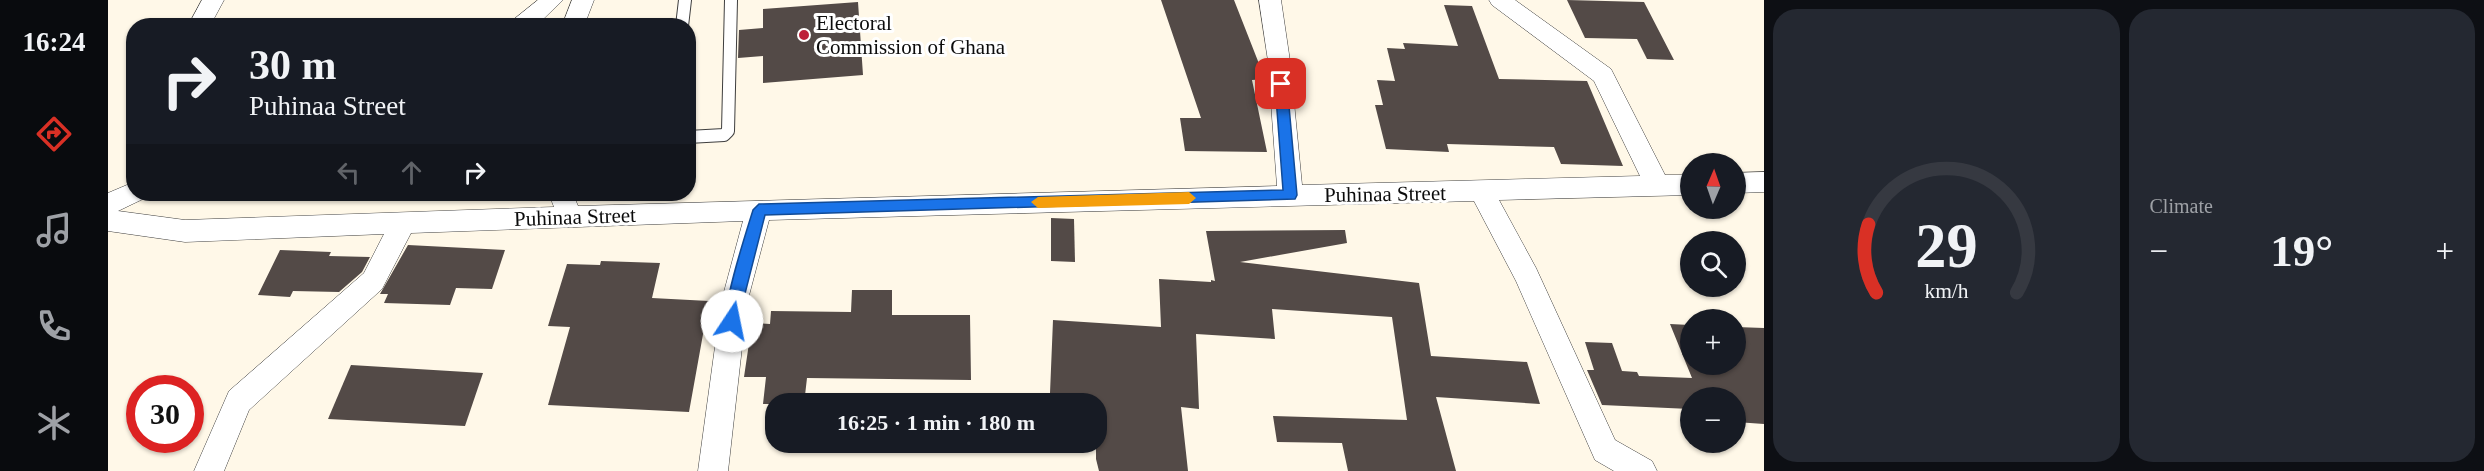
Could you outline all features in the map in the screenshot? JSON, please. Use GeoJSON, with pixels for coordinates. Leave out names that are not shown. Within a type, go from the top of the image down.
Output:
{"type":"FeatureCollection","features":[{"type":"Feature","properties":{"kind":"street"},"geometry":{"type":"LineString","coordinates":[[203,18],[213,0]]}},
{"type":"Feature","properties":{"kind":"street"},"geometry":{"type":"LineString","coordinates":[[531,18],[552,0]]}},
{"type":"Feature","properties":{"kind":"street"},"geometry":{"type":"LineString","coordinates":[[576,18],[584,0]]}},
{"type":"Feature","properties":{"kind":"street"},"geometry":{"type":"LineString","coordinates":[[1270,0],[1279,61],[1290,195]]}},
{"type":"Feature","properties":{"kind":"street"},"geometry":{"type":"LineString","coordinates":[[1500,0],[1603,75],[1658,187]]}},
{"type":"Feature","properties":{"kind":"street"},"geometry":{"type":"LineString","coordinates":[[1746,183],[1764,182]]}},
{"type":"Feature","properties":{"kind":"street","name":"Puhinaa Street"},"geometry":{"type":"LineString","coordinates":[[108,220],[184,231],[759,210],[1680,186]]}},
{"type":"Feature","properties":{"kind":"street"},"geometry":{"type":"LineString","coordinates":[[1481,191],[1527,276],[1605,450],[1642,471]]}},
{"type":"Feature","properties":{"kind":"street"},"geometry":{"type":"LineString","coordinates":[[108,204],[126,196]]}},
{"type":"Feature","properties":{"kind":"street"},"geometry":{"type":"LineString","coordinates":[[564,201],[570,217]]}},
{"type":"Feature","properties":{"kind":"street"},"geometry":{"type":"LineString","coordinates":[[712,471],[734,303],[759,210]]}},
{"type":"Feature","properties":{"kind":"street"},"geometry":{"type":"LineString","coordinates":[[209,471],[239,401],[373,281],[403,224]]}},
{"type":"Feature","properties":{"kind":"lane"},"geometry":{"type":"LineString","coordinates":[[683,18],[685,0]]}},
{"type":"Feature","properties":{"kind":"lane"},"geometry":{"type":"LineString","coordinates":[[696,137],[724,135],[728,131],[731,0]]}},
{"type":"Feature","properties":{"kind":"building"},"geometry":{"type":"Polygon","coordinates":[[[1161,0],[1234,0],[1265,79],[1252,80],[1267,152],[1185,151],[1180,118],[1201,118],[1161,0]]]}},
{"type":"Feature","properties":{"kind":"building"},"geometry":{"type":"Polygon","coordinates":[[[1567,0],[1644,2],[1674,60],[1647,59],[1637,39],[1585,38],[1567,0]]]}},
{"type":"Feature","properties":{"kind":"building"},"geometry":{"type":"Polygon","coordinates":[[[858,2],[863,75],[763,83],[763,56],[738,58],[739,30],[763,28],[763,9],[858,2]]]}},
{"type":"Feature","properties":{"kind":"building"},"geometry":{"type":"Polygon","coordinates":[[[1444,5],[1472,6],[1499,79],[1587,81],[1623,166],[1561,164],[1554,147],[1447,144],[1449,152],[1386,149],[1375,105],[1383,105],[1377,80],[1395,81],[1387,48],[1405,49],[1403,43],[1458,46],[1444,5]]]}},
{"type":"Feature","properties":{"kind":"building"},"geometry":{"type":"Polygon","coordinates":[[[1051,218],[1074,219],[1075,262],[1051,261],[1051,218]]]}},
{"type":"Feature","properties":{"kind":"building"},"geometry":{"type":"Polygon","coordinates":[[[1345,230],[1347,243],[1240,262],[1419,283],[1431,356],[1527,362],[1540,404],[1436,397],[1456,471],[1348,471],[1342,443],[1277,442],[1273,416],[1407,420],[1392,317],[1272,309],[1275,339],[1196,334],[1199,409],[1181,407],[1188,471],[1099,471],[1096,453],[1107,453],[1107,393],[1050,393],[1053,320],[1161,327],[1159,279],[1215,281],[1206,231],[1345,230]]]}},
{"type":"Feature","properties":{"kind":"building"},"geometry":{"type":"Polygon","coordinates":[[[408,245],[505,250],[492,289],[456,288],[450,305],[384,303],[388,294],[380,294],[408,245]]]}},
{"type":"Feature","properties":{"kind":"building"},"geometry":{"type":"Polygon","coordinates":[[[280,250],[331,252],[329,256],[370,257],[362,272],[339,292],[293,291],[290,297],[258,295],[280,250]]]}},
{"type":"Feature","properties":{"kind":"building"},"geometry":{"type":"Polygon","coordinates":[[[601,261],[660,263],[652,298],[709,301],[689,412],[548,405],[570,327],[548,326],[567,264],[600,265],[601,261]]]}},
{"type":"Feature","properties":{"kind":"building"},"geometry":{"type":"Polygon","coordinates":[[[852,290],[892,290],[892,315],[970,315],[971,380],[807,378],[805,393],[765,393],[765,404],[763,404],[766,377],[744,377],[752,323],[770,324],[771,311],[851,312],[852,290]]]}},
{"type":"Feature","properties":{"kind":"building"},"geometry":{"type":"Polygon","coordinates":[[[1670,324],[1680,324],[1680,349],[1670,324]]]}},
{"type":"Feature","properties":{"kind":"building"},"geometry":{"type":"Polygon","coordinates":[[[1746,327],[1764,328],[1764,424],[1746,423],[1746,387],[1680,387],[1680,409],[1602,405],[1587,370],[1594,370],[1585,342],[1612,343],[1622,371],[1637,372],[1639,376],[1692,378],[1691,375],[1746,375],[1746,327]]]}},
{"type":"Feature","properties":{"kind":"building"},"geometry":{"type":"Polygon","coordinates":[[[351,365],[483,373],[465,426],[328,419],[351,365]]]}},
{"type":"Feature","properties":{"kind":"slow traffic"},"geometry":{"type":"LineString","coordinates":[[1038,202],[1189,198]]}},
{"type":"Feature","properties":{"kind":"place","name":"Electoral Commission of Ghana"},"geometry":{"type":"Point","coordinates":[804,35]}},
{"type":"Feature","properties":{"kind":"route"},"geometry":{"type":"LineString","coordinates":[[732,321],[734,303],[759,210],[1290,195],[1281,84]]}}]}
